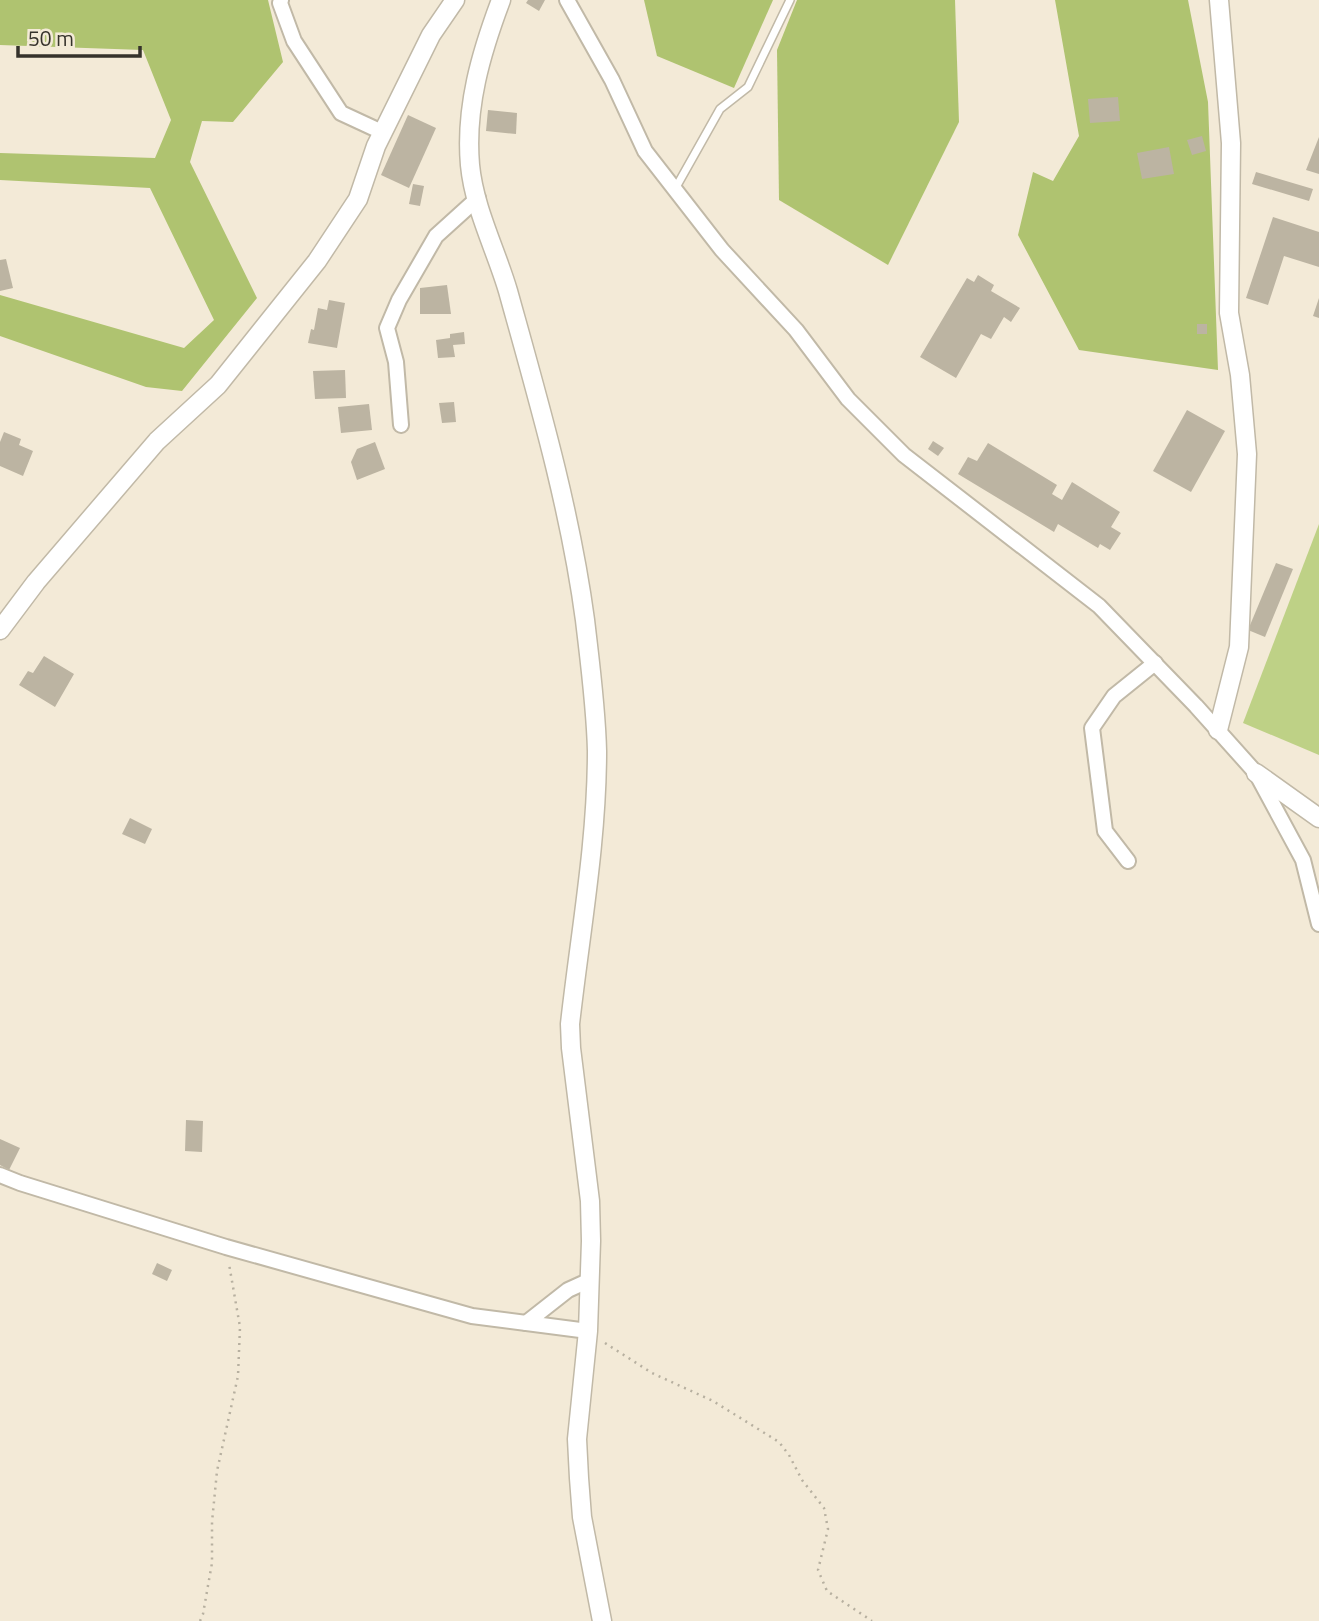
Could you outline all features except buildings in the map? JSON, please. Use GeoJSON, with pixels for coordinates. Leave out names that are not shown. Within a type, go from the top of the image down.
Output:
{"type":"FeatureCollection","features":[{"type":"Feature","properties":{"kind":"street"},"geometry":{"type":"LineString","coordinates":[[281,0],[280,4],[294,41],[341,113],[382,132]]}},
{"type":"Feature","properties":{"kind":"street"},"geometry":{"type":"LineString","coordinates":[[0,630],[36,582],[157,441],[218,385],[317,261],[358,199],[382,132],[431,35],[455,0]]}},
{"type":"Feature","properties":{"kind":"street"},"geometry":{"type":"LineString","coordinates":[[501,0],[479,64],[473,93],[470,165],[509,295],[568,526],[579,582],[596,713],[597,754],[588,881],[570,1024],[590,1201],[588,1331],[577,1440],[579,1478],[586,1543],[602,1621]]}},
{"type":"Feature","properties":{"kind":"street"},"geometry":{"type":"LineString","coordinates":[[568,0],[612,80],[645,151],[722,250],[796,330],[848,399],[904,455],[1099,606],[1256,773],[1319,818]]}},
{"type":"Feature","properties":{"kind":"street"},"geometry":{"type":"LineString","coordinates":[[1218,730],[1239,647],[1247,454],[1240,375],[1229,313],[1231,143],[1219,0]]}},
{"type":"Feature","properties":{"kind":"street"},"geometry":{"type":"LineString","coordinates":[[401,425],[396,362],[387,328],[436,236],[478,198]]}},
{"type":"Feature","properties":{"kind":"street"},"geometry":{"type":"LineString","coordinates":[[1128,861],[1105,831],[1092,728],[1114,696],[1155,663]]}},
{"type":"Feature","properties":{"kind":"street"},"geometry":{"type":"LineString","coordinates":[[1256,773],[1303,860],[1319,924]]}},
{"type":"Feature","properties":{"kind":"street"},"geometry":{"type":"LineString","coordinates":[[0,1175],[226,1247],[472,1316],[588,1331]]}},
{"type":"Feature","properties":{"kind":"street"},"geometry":{"type":"LineString","coordinates":[[526,1323],[568,1290],[590,1280]]}},
{"type":"Feature","properties":{"kind":"lane"},"geometry":{"type":"LineString","coordinates":[[675,189],[720,109],[748,88],[790,0]]}},
{"type":"Feature","properties":{"kind":"path"},"geometry":{"type":"LineString","coordinates":[[200,1621],[212,1563],[212,1522],[217,1471],[238,1376],[240,1327],[226,1247]]}},
{"type":"Feature","properties":{"kind":"path"},"geometry":{"type":"LineString","coordinates":[[588,1331],[652,1373],[713,1401],[779,1442],[802,1480],[824,1508],[828,1528],[818,1570],[827,1591],[872,1621]]}},
{"type":"Feature","properties":{"kind":"green space"},"geometry":{"type":"Polygon","coordinates":[[[0,0],[268,0],[283,62],[233,122],[202,121],[190,162],[257,298],[182,391],[146,387],[0,336],[0,295],[184,348],[214,320],[150,188],[0,180],[0,153],[155,158],[171,120],[143,50],[0,45],[0,0]]]}},
{"type":"Feature","properties":{"kind":"green space"},"geometry":{"type":"Polygon","coordinates":[[[644,0],[773,0],[734,88],[657,56],[644,0]]]}},
{"type":"Feature","properties":{"kind":"green space"},"geometry":{"type":"Polygon","coordinates":[[[797,0],[955,0],[959,122],[888,265],[779,200],[777,50],[797,0]]]}},
{"type":"Feature","properties":{"kind":"green space"},"geometry":{"type":"Polygon","coordinates":[[[1055,0],[1188,0],[1208,102],[1218,370],[1079,350],[1018,235],[1033,172],[1053,181],[1079,136],[1055,0]]]}},
{"type":"Feature","properties":{"kind":"green space"},"geometry":{"type":"Polygon","coordinates":[[[1319,524],[1319,755],[1243,723],[1319,524]]]}}]}
